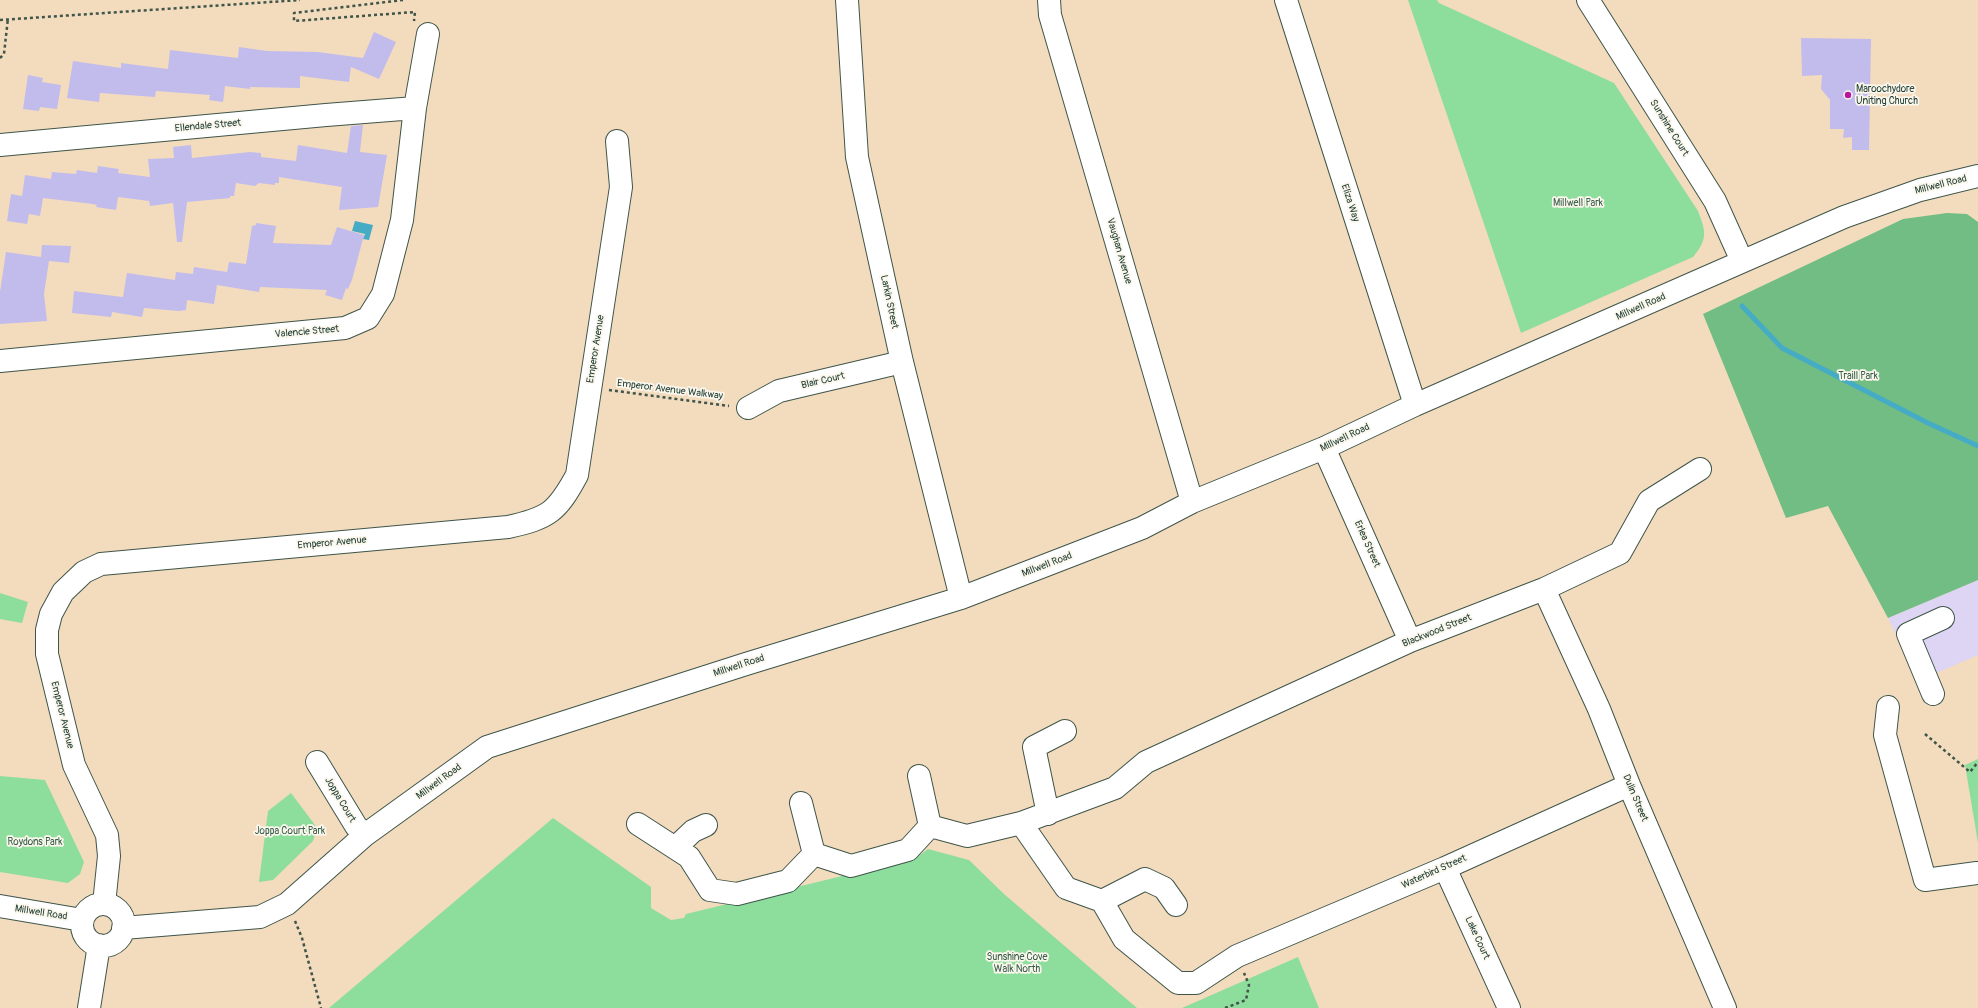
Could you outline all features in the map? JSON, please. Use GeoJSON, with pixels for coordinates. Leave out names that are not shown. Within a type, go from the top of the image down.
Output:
{"type":"FeatureCollection","features":[{"type":"Feature","properties":{"kind":"street","name":"Larkin Street"},"geometry":{"type":"LineString","coordinates":[[847,0],[857,157],[902,362],[961,598]]}},
{"type":"Feature","properties":{"kind":"street","name":"Vaughan Avenue"},"geometry":{"type":"LineString","coordinates":[[1049,0],[1050,15],[1192,502]]}},
{"type":"Feature","properties":{"kind":"street","name":"Eliza Way"},"geometry":{"type":"LineString","coordinates":[[1286,0],[1415,405]]}},
{"type":"Feature","properties":{"kind":"street","name":"Sunshine Court"},"geometry":{"type":"LineString","coordinates":[[1588,0],[1715,201],[1742,261]]}},
{"type":"Feature","properties":{"kind":"street","name":"Valencie Street"},"geometry":{"type":"LineString","coordinates":[[0,361],[346,328],[368,318],[384,294],[402,220],[415,108],[428,34]]}},
{"type":"Feature","properties":{"kind":"street","name":"Ellendale Street"},"geometry":{"type":"LineString","coordinates":[[0,146],[415,108]]}},
{"type":"Feature","properties":{"kind":"street","name":"Emperor Avenue"},"geometry":{"type":"LineString","coordinates":[[104,904],[109,856],[106,836],[74,765],[47,654],[47,630],[51,614],[63,592],[84,572],[101,564],[500,527],[533,521],[552,511],[564,498],[577,475],[621,187],[617,141]]}},
{"type":"Feature","properties":{"kind":"street","name":"Millwell Road"},"geometry":{"type":"LineString","coordinates":[[123,928],[260,917],[287,904],[365,835],[487,748],[746,664],[961,598],[1142,528],[1192,502],[1324,448],[1415,405],[1585,332],[1742,261],[1884,201],[1920,190],[1978,176]]}},
{"type":"Feature","properties":{"kind":"street","name":"Blair Court"},"geometry":{"type":"LineString","coordinates":[[748,408],[779,391],[902,362]]}},
{"type":"Feature","properties":{"kind":"street","name":"Erlea Street"},"geometry":{"type":"LineString","coordinates":[[1324,448],[1410,641]]}},
{"type":"Feature","properties":{"kind":"street","name":"Blackwood Street"},"geometry":{"type":"LineString","coordinates":[[930,826],[967,836],[1021,823],[1115,788],[1146,762],[1410,641],[1544,589],[1620,553],[1649,501],[1700,469]]}},
{"type":"Feature","properties":{"kind":"street","name":"Dulin Street"},"geometry":{"type":"LineString","coordinates":[[1544,589],[1599,709],[1629,785],[1725,1008]]}},
{"type":"Feature","properties":{"kind":"street"},"geometry":{"type":"LineString","coordinates":[[1933,694],[1908,634],[1943,618]]}},
{"type":"Feature","properties":{"kind":"street"},"geometry":{"type":"LineString","coordinates":[[1888,707],[1885,735],[1925,880],[1977,873]]}},
{"type":"Feature","properties":{"kind":"street"},"geometry":{"type":"LineString","coordinates":[[1048,814],[1034,747],[1065,731]]}},
{"type":"Feature","properties":{"kind":"street","name":"Joppa Court"},"geometry":{"type":"LineString","coordinates":[[317,762],[356,826],[365,835]]}},
{"type":"Feature","properties":{"kind":"street"},"geometry":{"type":"LineString","coordinates":[[814,854],[851,866],[908,850],[930,826],[919,776]]}},
{"type":"Feature","properties":{"kind":"street","name":"Waterbird Street"},"geometry":{"type":"LineString","coordinates":[[1102,902],[1124,939],[1178,983],[1196,983],[1236,956],[1445,868],[1629,785]]}},
{"type":"Feature","properties":{"kind":"street"},"geometry":{"type":"LineString","coordinates":[[801,803],[814,854]]}},
{"type":"Feature","properties":{"kind":"street"},"geometry":{"type":"LineString","coordinates":[[1021,823],[1066,888],[1102,902],[1145,880],[1164,888],[1176,905]]}},
{"type":"Feature","properties":{"kind":"street"},"geometry":{"type":"LineString","coordinates":[[638,824],[689,858],[710,890],[736,894],[788,881],[814,854]]}},
{"type":"Feature","properties":{"kind":"street"},"geometry":{"type":"LineString","coordinates":[[675,848],[693,831],[706,825]]}},
{"type":"Feature","properties":{"kind":"street","name":"Lake Court"},"geometry":{"type":"LineString","coordinates":[[1445,868],[1509,1008]]}},
{"type":"Feature","properties":{"kind":"street"},"geometry":{"type":"LineString","coordinates":[[104,904],[112,906],[119,912],[123,920],[123,928],[120,936],[115,942],[107,945],[99,945],[91,942],[85,936],[82,928],[82,920],[85,913],[90,908],[104,904]]}},
{"type":"Feature","properties":{"kind":"street","name":"Millwell Road"},"geometry":{"type":"LineString","coordinates":[[0,906],[82,920]]}},
{"type":"Feature","properties":{"kind":"street"},"geometry":{"type":"LineString","coordinates":[[89,1008],[99,945]]}},
{"type":"Feature","properties":{"kind":"path"},"geometry":{"type":"LineString","coordinates":[[0,20],[8,18],[300,0]]}},
{"type":"Feature","properties":{"kind":"path"},"geometry":{"type":"LineString","coordinates":[[403,0],[294,13],[294,21],[415,12],[412,32],[428,34]]}},
{"type":"Feature","properties":{"kind":"path"},"geometry":{"type":"LineString","coordinates":[[0,58],[4,54],[8,18]]}},
{"type":"Feature","properties":{"kind":"path","name":"Emperor Avenue Walkway"},"geometry":{"type":"LineString","coordinates":[[590,388],[748,408]]}},
{"type":"Feature","properties":{"kind":"path"},"geometry":{"type":"LineString","coordinates":[[1924,734],[1970,772],[1978,762]]}},
{"type":"Feature","properties":{"kind":"path"},"geometry":{"type":"LineString","coordinates":[[287,904],[302,938],[320,1008]]}},
{"type":"Feature","properties":{"kind":"path"},"geometry":{"type":"LineString","coordinates":[[1225,1008],[1246,1000],[1248,992],[1249,985],[1236,956]]}},
{"type":"Feature","properties":{"kind":"shaded area"},"geometry":{"type":"Polygon","coordinates":[[[1978,580],[1978,655],[1918,681],[1888,618],[1978,580]]]}},
{"type":"Feature","properties":{"kind":"green space","name":"Millwell Park"},"geometry":{"type":"Polygon","coordinates":[[[1408,0],[1437,0],[1439,3],[1614,83],[1698,211],[1703,225],[1704,235],[1698,251],[1693,257],[1521,333],[1408,0]]]}},
{"type":"Feature","properties":{"kind":"green space","name":"Traill Park"},"geometry":{"type":"Polygon","coordinates":[[[1947,213],[1967,214],[1978,222],[1978,580],[1888,618],[1828,506],[1786,518],[1703,314],[1903,219],[1947,213]]]}},
{"type":"Feature","properties":{"kind":"green space"},"geometry":{"type":"Polygon","coordinates":[[[0,593],[28,602],[22,623],[0,619],[0,593]]]}},
{"type":"Feature","properties":{"kind":"green space"},"geometry":{"type":"Polygon","coordinates":[[[1978,759],[1978,843],[1965,765],[1978,759]]]}},
{"type":"Feature","properties":{"kind":"green space","name":"Roydons Park"},"geometry":{"type":"Polygon","coordinates":[[[0,776],[45,780],[84,862],[80,874],[68,883],[0,872],[0,776]]]}},
{"type":"Feature","properties":{"kind":"green space","name":"Joppa Court Park"},"geometry":{"type":"Polygon","coordinates":[[[291,793],[315,825],[316,832],[313,841],[273,880],[259,882],[268,811],[291,793]]]}},
{"type":"Feature","properties":{"kind":"green space","name":"Sunshine Cove Walk North"},"geometry":{"type":"Polygon","coordinates":[[[553,818],[651,887],[651,908],[671,920],[684,918],[686,914],[916,858],[928,849],[969,860],[1004,894],[1137,1008],[329,1008],[553,818]]]}},
{"type":"Feature","properties":{"kind":"green space"},"geometry":{"type":"Polygon","coordinates":[[[1298,957],[1319,1008],[1182,1008],[1298,957]]]}},
{"type":"Feature","properties":{"kind":"water"},"geometry":{"type":"Polygon","coordinates":[[[355,221],[373,225],[369,240],[363,239],[365,234],[352,231],[355,221]]]}},
{"type":"Feature","properties":{"kind":"building"},"geometry":{"type":"Polygon","coordinates":[[[374,32],[396,42],[379,79],[351,67],[349,82],[300,76],[300,88],[250,87],[250,89],[225,86],[223,102],[209,100],[210,95],[156,91],[155,97],[100,93],[99,102],[67,98],[73,61],[121,68],[121,63],[168,69],[170,50],[238,58],[239,47],[267,51],[318,52],[363,58],[374,32]]]}},
{"type":"Feature","properties":{"kind":"building","name":"Maroochydore Uniting Church"},"geometry":{"type":"Polygon","coordinates":[[[1801,38],[1871,39],[1869,150],[1852,150],[1852,137],[1843,138],[1844,129],[1830,129],[1830,100],[1821,89],[1822,75],[1802,76],[1801,38]]]}},
{"type":"Feature","properties":{"kind":"building"},"geometry":{"type":"Polygon","coordinates":[[[28,75],[43,78],[42,82],[61,85],[57,109],[40,107],[39,111],[23,109],[28,75]]]}},
{"type":"Feature","properties":{"kind":"building"},"geometry":{"type":"Polygon","coordinates":[[[363,125],[360,152],[387,155],[378,207],[339,210],[342,187],[279,177],[279,183],[275,183],[275,185],[259,183],[255,186],[236,183],[234,196],[230,196],[230,198],[187,202],[182,242],[177,242],[173,203],[150,206],[149,201],[118,197],[116,210],[96,207],[97,205],[93,204],[43,198],[40,216],[29,214],[27,224],[7,221],[11,194],[22,196],[25,175],[51,179],[52,172],[76,174],[77,170],[97,173],[98,166],[119,169],[118,173],[150,177],[148,159],[174,158],[173,147],[191,145],[192,158],[250,152],[261,153],[261,157],[296,161],[298,145],[347,153],[351,126],[363,125]]]}},
{"type":"Feature","properties":{"kind":"building"},"geometry":{"type":"Polygon","coordinates":[[[256,223],[276,226],[273,243],[331,245],[337,227],[364,235],[352,280],[348,289],[346,288],[342,300],[325,295],[327,290],[260,287],[259,292],[217,285],[214,304],[187,300],[186,310],[179,311],[144,308],[142,317],[112,312],[111,317],[72,313],[74,291],[123,297],[127,273],[175,280],[176,272],[193,274],[194,267],[227,272],[229,262],[246,264],[252,226],[256,225],[256,223]]]}},
{"type":"Feature","properties":{"kind":"building"},"geometry":{"type":"Polygon","coordinates":[[[42,245],[71,246],[69,263],[49,261],[44,294],[47,321],[0,324],[0,292],[6,252],[41,257],[42,245]]]}},
{"type":"Feature","properties":{"kind":"waterway"},"geometry":{"type":"LineString","coordinates":[[1742,306],[1782,348],[1928,423],[1978,446]]}},
{"type":"Feature","properties":{"kind":"place","name":"Maroochydore Uniting Church"},"geometry":{"type":"Point","coordinates":[1848,95]}}]}
